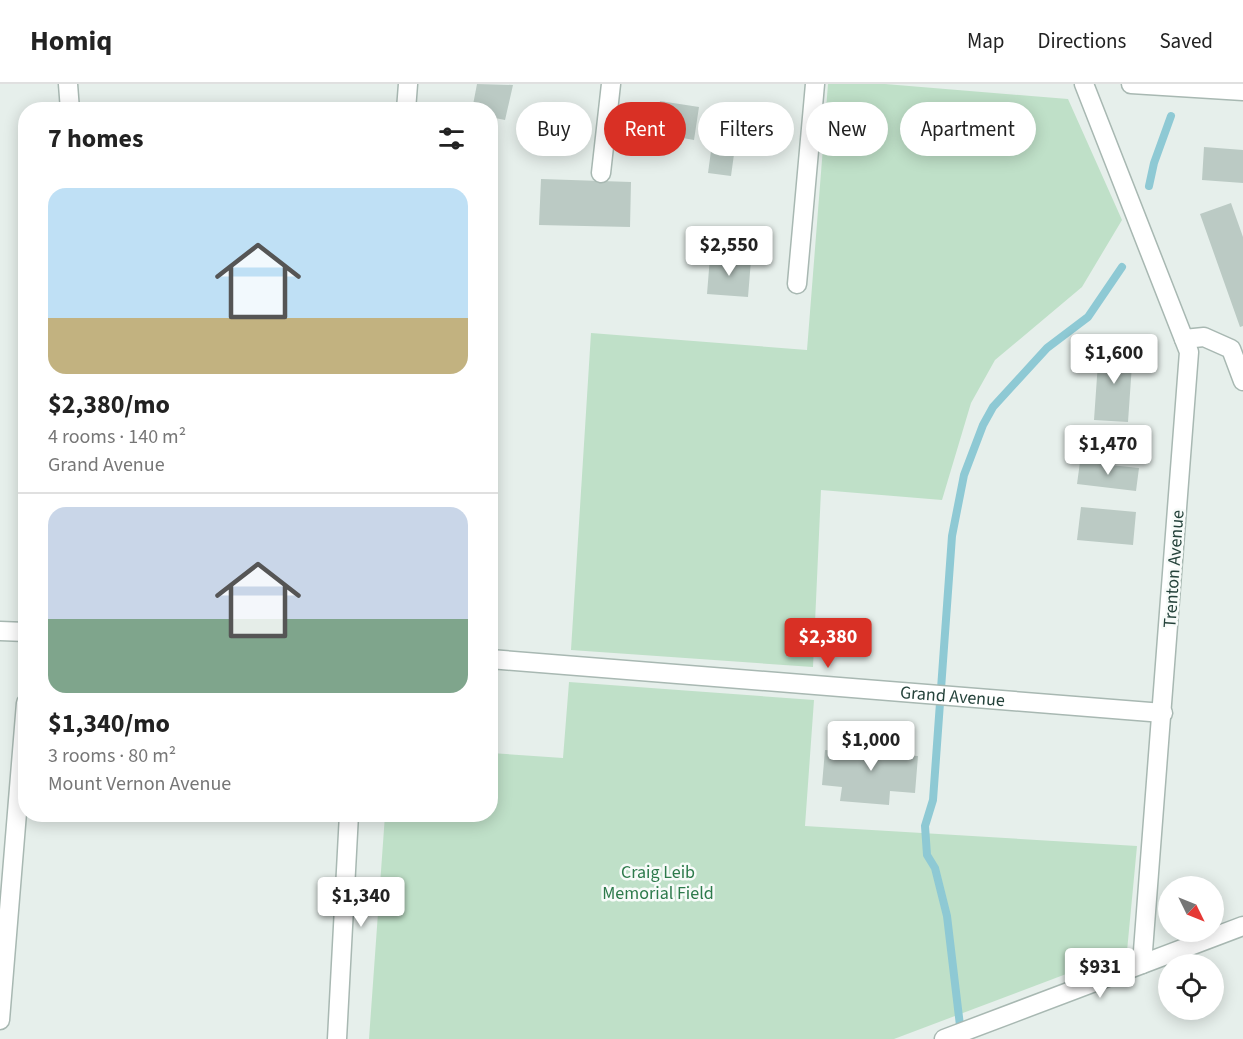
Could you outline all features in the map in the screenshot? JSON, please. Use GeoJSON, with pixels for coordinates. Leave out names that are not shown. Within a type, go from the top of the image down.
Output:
{"type":"FeatureCollection","features":[{"type":"Feature","properties":{"kind":"street"},"geometry":{"type":"LineString","coordinates":[[68,84],[69,102]]}},
{"type":"Feature","properties":{"kind":"street"},"geometry":{"type":"LineString","coordinates":[[407,102],[408,84]]}},
{"type":"Feature","properties":{"kind":"street"},"geometry":{"type":"LineString","coordinates":[[601,173],[611,84]]}},
{"type":"Feature","properties":{"kind":"street"},"geometry":{"type":"LineString","coordinates":[[797,284],[815,84]]}},
{"type":"Feature","properties":{"kind":"street","name":"Trenton Avenue"},"geometry":{"type":"LineString","coordinates":[[1084,84],[1189,352],[1187,410],[1142,964]]}},
{"type":"Feature","properties":{"kind":"street"},"geometry":{"type":"LineString","coordinates":[[1131,84],[1243,91]]}},
{"type":"Feature","properties":{"kind":"street"},"geometry":{"type":"LineString","coordinates":[[1184,339],[1204,337],[1231,349],[1243,381]]}},
{"type":"Feature","properties":{"kind":"street"},"geometry":{"type":"LineString","coordinates":[[0,631],[18,632]]}},
{"type":"Feature","properties":{"kind":"street","name":"Grand Avenue"},"geometry":{"type":"LineString","coordinates":[[498,660],[1163,713]]}},
{"type":"Feature","properties":{"kind":"street"},"geometry":{"type":"LineString","coordinates":[[0,1020],[18,801]]}},
{"type":"Feature","properties":{"kind":"street"},"geometry":{"type":"LineString","coordinates":[[337,1039],[349,822]]}},
{"type":"Feature","properties":{"kind":"street"},"geometry":{"type":"LineString","coordinates":[[944,1039],[1243,926]]}},
{"type":"Feature","properties":{"kind":"green space"},"geometry":{"type":"Polygon","coordinates":[[[828,84],[885,84],[1068,99],[1122,220],[1082,287],[995,360],[971,403],[942,500],[821,490],[813,667],[571,650],[591,333],[807,350],[822,156],[888,156],[888,102],[827,102],[828,84]]]}},
{"type":"Feature","properties":{"kind":"green space","name":"Craig Leib Memorial Field"},"geometry":{"type":"Polygon","coordinates":[[[569,682],[814,700],[805,826],[1137,846],[1127,951],[894,1039],[369,1039],[384,822],[498,822],[498,753],[563,758],[569,682]]]}},
{"type":"Feature","properties":{"kind":"building"},"geometry":{"type":"Polygon","coordinates":[[[477,84],[513,85],[505,120],[498,119],[498,102],[474,102],[477,84]]]}},
{"type":"Feature","properties":{"kind":"building"},"geometry":{"type":"Polygon","coordinates":[[[686,105],[698,107],[694,140],[686,139],[686,105]]]}},
{"type":"Feature","properties":{"kind":"building"},"geometry":{"type":"Polygon","coordinates":[[[1204,147],[1243,150],[1243,183],[1202,180],[1204,147]]]}},
{"type":"Feature","properties":{"kind":"building"},"geometry":{"type":"Polygon","coordinates":[[[710,156],[734,156],[731,176],[708,173],[710,156]]]}},
{"type":"Feature","properties":{"kind":"building"},"geometry":{"type":"Polygon","coordinates":[[[541,179],[631,182],[630,227],[539,225],[541,179]]]}},
{"type":"Feature","properties":{"kind":"building"},"geometry":{"type":"Polygon","coordinates":[[[1231,203],[1243,237],[1243,326],[1240,327],[1200,214],[1231,203]]]}},
{"type":"Feature","properties":{"kind":"building"},"geometry":{"type":"Polygon","coordinates":[[[710,257],[751,260],[748,297],[707,294],[710,257]]]}},
{"type":"Feature","properties":{"kind":"building"},"geometry":{"type":"Polygon","coordinates":[[[1099,348],[1133,350],[1128,422],[1094,420],[1099,348]]]}},
{"type":"Feature","properties":{"kind":"building"},"geometry":{"type":"Polygon","coordinates":[[[1080,462],[1139,468],[1136,491],[1077,484],[1080,462]]]}},
{"type":"Feature","properties":{"kind":"building"},"geometry":{"type":"Polygon","coordinates":[[[1081,507],[1136,512],[1133,545],[1077,540],[1081,507]]]}},
{"type":"Feature","properties":{"kind":"building"},"geometry":{"type":"Polygon","coordinates":[[[858,739],[900,742],[899,755],[918,756],[915,793],[890,791],[889,805],[840,801],[842,787],[822,785],[825,750],[857,752],[858,739]]]}},
{"type":"Feature","properties":{"kind":"waterway"},"geometry":{"type":"LineString","coordinates":[[1149,186],[1154,163],[1171,116]]}},
{"type":"Feature","properties":{"kind":"waterway"},"geometry":{"type":"LineString","coordinates":[[961,1034],[947,916],[935,868],[927,855],[925,826],[933,800],[952,536],[964,475],[983,425],[993,407],[1047,348],[1088,317],[1122,267]]}}]}
